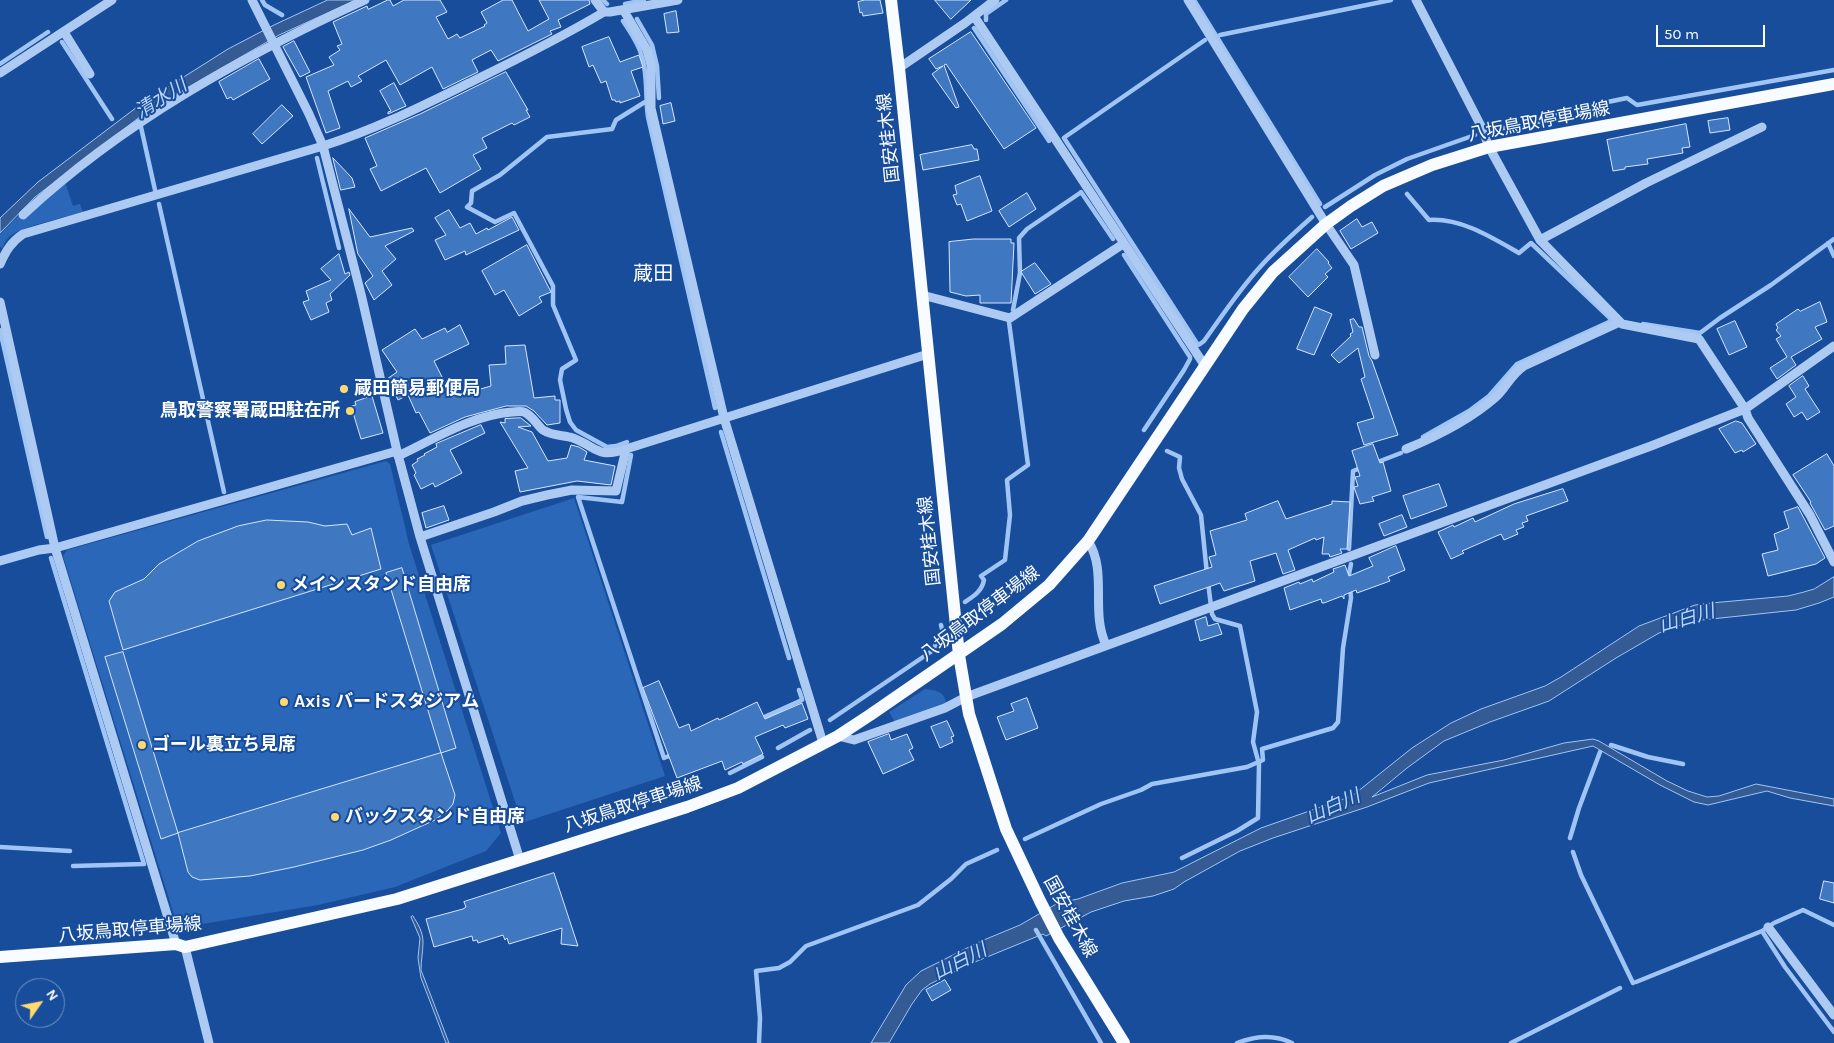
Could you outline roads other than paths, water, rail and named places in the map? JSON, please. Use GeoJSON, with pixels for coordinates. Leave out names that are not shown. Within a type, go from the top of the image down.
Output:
{"type":"FeatureCollection","features":[{"type":"Feature","properties":{"kind":"main road","name":"国安桂木線"},"geometry":{"type":"LineString","coordinates":[[891,0],[900,68],[959,655],[969,714],[1006,829],[1059,938],[1124,1043]]}},
{"type":"Feature","properties":{"kind":"main road","name":"八坂鳥取停車場線"},"geometry":{"type":"LineString","coordinates":[[0,957],[181,946],[397,899],[686,807],[738,788],[838,736],[959,655],[1002,624],[1042,591],[1069,564],[1088,541],[1243,309],[1273,272],[1326,224],[1351,206],[1383,186],[1432,165],[1489,147],[1834,84]]}},
{"type":"Feature","properties":{"kind":"street"},"geometry":{"type":"LineString","coordinates":[[0,73],[112,0]]}},
{"type":"Feature","properties":{"kind":"street"},"geometry":{"type":"LineString","coordinates":[[252,0],[323,146],[420,537],[520,860]]}},
{"type":"Feature","properties":{"kind":"street"},"geometry":{"type":"LineString","coordinates":[[23,215],[52,187],[138,123],[204,82],[274,43],[365,0]]}},
{"type":"Feature","properties":{"kind":"street"},"geometry":{"type":"LineString","coordinates":[[595,0],[604,12]]}},
{"type":"Feature","properties":{"kind":"street"},"geometry":{"type":"LineString","coordinates":[[0,264],[8,246],[23,234],[360,134],[399,118],[557,40],[604,12],[624,11],[678,0]]}},
{"type":"Feature","properties":{"kind":"street"},"geometry":{"type":"LineString","coordinates":[[900,68],[995,0]]}},
{"type":"Feature","properties":{"kind":"street"},"geometry":{"type":"LineString","coordinates":[[1188,0],[1326,224],[1354,265],[1375,356]]}},
{"type":"Feature","properties":{"kind":"street"},"geometry":{"type":"LineString","coordinates":[[1416,0],[1489,147],[1540,240],[1620,322],[1699,339],[1745,408],[1748,418],[1810,515],[1834,562]]}},
{"type":"Feature","properties":{"kind":"street"},"geometry":{"type":"LineString","coordinates":[[624,11],[647,50],[651,65],[651,108],[724,418],[823,743]]}},
{"type":"Feature","properties":{"kind":"street"},"geometry":{"type":"LineString","coordinates":[[974,16],[1205,366]]}},
{"type":"Feature","properties":{"kind":"street"},"geometry":{"type":"LineString","coordinates":[[64,32],[90,74]]}},
{"type":"Feature","properties":{"kind":"street"},"geometry":{"type":"LineString","coordinates":[[1540,240],[1646,183],[1762,127]]}},
{"type":"Feature","properties":{"kind":"street"},"geometry":{"type":"LineString","coordinates":[[922,295],[1010,318],[1123,244]]}},
{"type":"Feature","properties":{"kind":"street"},"geometry":{"type":"LineString","coordinates":[[0,302],[55,548],[181,946],[209,1043]]}},
{"type":"Feature","properties":{"kind":"street"},"geometry":{"type":"LineString","coordinates":[[1406,449],[1430,439],[1471,417],[1497,396],[1519,369],[1524,366],[1620,322]]}},
{"type":"Feature","properties":{"kind":"street"},"geometry":{"type":"LineString","coordinates":[[838,736],[854,740],[945,708],[966,697],[1106,645],[1651,446],[1745,408],[1834,346]]}},
{"type":"Feature","properties":{"kind":"street"},"geometry":{"type":"LineString","coordinates":[[0,561],[39,550],[55,548],[398,454],[469,423],[491,416],[524,412],[541,429],[549,434],[572,438],[595,451],[606,454],[928,354]]}},
{"type":"Feature","properties":{"kind":"street"},"geometry":{"type":"LineString","coordinates":[[420,537],[546,494],[572,490],[616,491],[626,449]]}},
{"type":"Feature","properties":{"kind":"street"},"geometry":{"type":"LineString","coordinates":[[1088,541],[1095,551],[1099,589],[1097,610],[1099,626],[1106,645]]}},
{"type":"Feature","properties":{"kind":"street"},"geometry":{"type":"LineString","coordinates":[[1768,927],[1834,1015]]}},
{"type":"Feature","properties":{"kind":"street"},"geometry":{"type":"LineString","coordinates":[[1826,1003],[1834,998]]}},
{"type":"Feature","properties":{"kind":"water","name":"清水川"},"geometry":{"type":"Polygon","coordinates":[[[328,0],[356,0],[279,35],[141,116],[35,197],[0,233],[0,218],[38,182],[141,104],[228,49],[328,0]]]}},
{"type":"Feature","properties":{"kind":"water","name":"山白川"},"geometry":{"type":"Polygon","coordinates":[[[1834,577],[1834,597],[1819,603],[1796,610],[1702,620],[1659,633],[1549,701],[1444,741],[1372,797],[1427,775],[1504,760],[1564,743],[1593,739],[1667,781],[1707,797],[1719,796],[1756,784],[1834,799],[1834,806],[1790,798],[1767,791],[1708,805],[1694,802],[1660,785],[1593,746],[1429,783],[1367,807],[1240,851],[1174,889],[1153,896],[1124,901],[1091,912],[1046,936],[1043,934],[970,964],[922,990],[889,1043],[871,1043],[906,985],[921,971],[979,942],[1020,925],[1058,903],[1078,899],[1122,883],[1174,872],[1261,828],[1352,796],[1412,748],[1451,723],[1481,709],[1545,686],[1639,626],[1695,605],[1788,596],[1804,592],[1814,589],[1834,577]]]}},
{"type":"Feature","properties":{"kind":"water"},"geometry":{"type":"Polygon","coordinates":[[[413,916],[423,938],[421,970],[449,1043],[446,1043],[421,978],[418,958],[420,938],[411,917],[413,916]]]}},
{"type":"Feature","properties":{"kind":"waterway"},"geometry":{"type":"LineString","coordinates":[[262,0],[265,5],[282,15]]}},
{"type":"Feature","properties":{"kind":"waterway"},"geometry":{"type":"LineString","coordinates":[[603,0],[607,4]]}},
{"type":"Feature","properties":{"kind":"waterway"},"geometry":{"type":"LineString","coordinates":[[625,4],[644,0]]}},
{"type":"Feature","properties":{"kind":"waterway"},"geometry":{"type":"LineString","coordinates":[[986,20],[986,14],[1006,0]]}},
{"type":"Feature","properties":{"kind":"waterway"},"geometry":{"type":"LineString","coordinates":[[1194,0],[1320,204]]}},
{"type":"Feature","properties":{"kind":"waterway"},"geometry":{"type":"LineString","coordinates":[[1220,35],[1391,0]]}},
{"type":"Feature","properties":{"kind":"waterway"},"geometry":{"type":"LineString","coordinates":[[637,19],[652,45],[657,66],[659,98]]}},
{"type":"Feature","properties":{"kind":"waterway"},"geometry":{"type":"LineString","coordinates":[[623,21],[637,43],[644,64],[648,117],[715,408]]}},
{"type":"Feature","properties":{"kind":"waterway"},"geometry":{"type":"LineString","coordinates":[[974,28],[1049,141]]}},
{"type":"Feature","properties":{"kind":"waterway"},"geometry":{"type":"LineString","coordinates":[[0,64],[48,32]]}},
{"type":"Feature","properties":{"kind":"waterway"},"geometry":{"type":"LineString","coordinates":[[1065,137],[1205,40]]}},
{"type":"Feature","properties":{"kind":"waterway"},"geometry":{"type":"LineString","coordinates":[[62,42],[112,119]]}},
{"type":"Feature","properties":{"kind":"waterway"},"geometry":{"type":"LineString","coordinates":[[1492,130],[1542,121],[1564,111],[1627,98],[1637,105],[1834,70]]}},
{"type":"Feature","properties":{"kind":"waterway"},"geometry":{"type":"LineString","coordinates":[[627,442],[607,447],[576,430],[570,422],[560,380],[562,369],[576,360],[553,305],[553,286],[514,213],[495,222],[467,207],[471,203],[472,191],[500,175],[547,137],[612,129],[616,120],[645,102]]}},
{"type":"Feature","properties":{"kind":"waterway","name":"清水川"},"geometry":{"type":"LineString","coordinates":[[141,127],[155,190]]}},
{"type":"Feature","properties":{"kind":"waterway"},"geometry":{"type":"LineString","coordinates":[[1325,207],[1375,175],[1407,159],[1475,135]]}},
{"type":"Feature","properties":{"kind":"waterway"},"geometry":{"type":"LineString","coordinates":[[1064,138],[1198,345]]}},
{"type":"Feature","properties":{"kind":"waterway"},"geometry":{"type":"LineString","coordinates":[[317,158],[339,248]]}},
{"type":"Feature","properties":{"kind":"waterway"},"geometry":{"type":"LineString","coordinates":[[1081,192],[1113,239]]}},
{"type":"Feature","properties":{"kind":"waterway"},"geometry":{"type":"LineString","coordinates":[[1013,310],[1020,273],[1019,238],[1027,229],[1080,193]]}},
{"type":"Feature","properties":{"kind":"waterway"},"geometry":{"type":"LineString","coordinates":[[1407,194],[1429,220],[1441,220],[1464,225],[1487,235],[1519,253],[1531,243],[1611,319],[1609,322],[1517,364],[1489,396],[1469,411],[1423,437]]}},
{"type":"Feature","properties":{"kind":"waterway"},"geometry":{"type":"LineString","coordinates":[[159,204],[224,492]]}},
{"type":"Feature","properties":{"kind":"waterway"},"geometry":{"type":"LineString","coordinates":[[1200,344],[1260,267],[1312,217]]}},
{"type":"Feature","properties":{"kind":"waterway"},"geometry":{"type":"LineString","coordinates":[[1643,324],[1700,333],[1834,239]]}},
{"type":"Feature","properties":{"kind":"waterway"},"geometry":{"type":"LineString","coordinates":[[1828,243],[1834,256]]}},
{"type":"Feature","properties":{"kind":"waterway"},"geometry":{"type":"LineString","coordinates":[[1124,255],[1190,357]]}},
{"type":"Feature","properties":{"kind":"waterway"},"geometry":{"type":"LineString","coordinates":[[965,602],[981,587],[984,580],[981,576],[1005,560],[1010,515],[1007,480],[1028,465],[1009,322]]}},
{"type":"Feature","properties":{"kind":"waterway"},"geometry":{"type":"LineString","coordinates":[[0,330],[47,537]]}},
{"type":"Feature","properties":{"kind":"waterway"},"geometry":{"type":"LineString","coordinates":[[1144,430],[1190,359]]}},
{"type":"Feature","properties":{"kind":"waterway"},"geometry":{"type":"LineString","coordinates":[[721,432],[789,658]]}},
{"type":"Feature","properties":{"kind":"waterway"},"geometry":{"type":"LineString","coordinates":[[1167,451],[1180,457],[1179,468],[1182,479],[1201,515],[1207,574]]}},
{"type":"Feature","properties":{"kind":"waterway"},"geometry":{"type":"LineString","coordinates":[[1375,463],[1401,453]]}},
{"type":"Feature","properties":{"kind":"waterway"},"geometry":{"type":"LineString","coordinates":[[631,455],[622,502],[578,497],[664,758],[674,754]]}},
{"type":"Feature","properties":{"kind":"waterway"},"geometry":{"type":"LineString","coordinates":[[1349,549],[1353,471],[1363,467]]}},
{"type":"Feature","properties":{"kind":"waterway"},"geometry":{"type":"LineString","coordinates":[[51,558],[144,864],[73,866]]}},
{"type":"Feature","properties":{"kind":"waterway"},"geometry":{"type":"LineString","coordinates":[[1349,579],[1351,564]]}},
{"type":"Feature","properties":{"kind":"waterway"},"geometry":{"type":"LineString","coordinates":[[1182,858],[1237,831],[1258,818],[1259,764],[1253,742],[1257,712],[1240,626],[1215,619],[1212,614],[1208,582]]}},
{"type":"Feature","properties":{"kind":"waterway"},"geometry":{"type":"LineString","coordinates":[[1025,839],[1101,804],[1141,790],[1152,784],[1247,767],[1263,760],[1262,749],[1333,728],[1338,722],[1343,648],[1351,598],[1350,586]]}},
{"type":"Feature","properties":{"kind":"waterway"},"geometry":{"type":"LineString","coordinates":[[830,720],[932,651],[943,633],[941,625]]}},
{"type":"Feature","properties":{"kind":"waterway"},"geometry":{"type":"LineString","coordinates":[[799,690],[802,699]]}},
{"type":"Feature","properties":{"kind":"waterway"},"geometry":{"type":"LineString","coordinates":[[760,719],[802,700]]}},
{"type":"Feature","properties":{"kind":"waterway"},"geometry":{"type":"LineString","coordinates":[[778,748],[810,730]]}},
{"type":"Feature","properties":{"kind":"waterway"},"geometry":{"type":"LineString","coordinates":[[1611,745],[1648,757],[1683,764]]}},
{"type":"Feature","properties":{"kind":"waterway"},"geometry":{"type":"LineString","coordinates":[[1570,838],[1600,752]]}},
{"type":"Feature","properties":{"kind":"waterway"},"geometry":{"type":"LineString","coordinates":[[730,773],[762,757]]}},
{"type":"Feature","properties":{"kind":"waterway"},"geometry":{"type":"LineString","coordinates":[[0,847],[70,851]]}},
{"type":"Feature","properties":{"kind":"waterway"},"geometry":{"type":"LineString","coordinates":[[759,1043],[760,1018],[756,971],[779,968],[790,962],[806,946],[918,905],[951,879],[966,864],[997,850]]}},
{"type":"Feature","properties":{"kind":"waterway"},"geometry":{"type":"LineString","coordinates":[[1573,852],[1581,875],[1633,983]]}},
{"type":"Feature","properties":{"kind":"waterway"},"geometry":{"type":"LineString","coordinates":[[1636,982],[1762,931],[1774,923],[1803,910],[1834,925]]}},
{"type":"Feature","properties":{"kind":"waterway"},"geometry":{"type":"LineString","coordinates":[[1036,930],[1101,1043]]}},
{"type":"Feature","properties":{"kind":"waterway"},"geometry":{"type":"LineString","coordinates":[[1762,931],[1785,967],[1834,1032]]}},
{"type":"Feature","properties":{"kind":"waterway"},"geometry":{"type":"LineString","coordinates":[[1511,1043],[1620,988]]}},
{"type":"Feature","properties":{"kind":"waterway"},"geometry":{"type":"LineString","coordinates":[[1237,1043],[1264,1037],[1278,1038],[1292,1043]]}},
{"type":"Feature","properties":{"kind":"place","name":"蔵田簡易郵便局"},"geometry":{"type":"Point","coordinates":[344,389]}},
{"type":"Feature","properties":{"kind":"place","name":"鳥取警察署蔵田駐在所"},"geometry":{"type":"Point","coordinates":[350,411]}},
{"type":"Feature","properties":{"kind":"place","name":"メインスタンド自由席"},"geometry":{"type":"Point","coordinates":[281,585]}},
{"type":"Feature","properties":{"kind":"place","name":"Axis バードスタジアム"},"geometry":{"type":"Point","coordinates":[284,702]}},
{"type":"Feature","properties":{"kind":"place","name":"ゴール裏立ち見席"},"geometry":{"type":"Point","coordinates":[142,745]}},
{"type":"Feature","properties":{"kind":"place","name":"バックスタンド自由席"},"geometry":{"type":"Point","coordinates":[335,817]}},
{"type":"Feature","properties":{"kind":"district","name":"蔵田"},"geometry":{"type":"Point","coordinates":[653,274]}}]}
